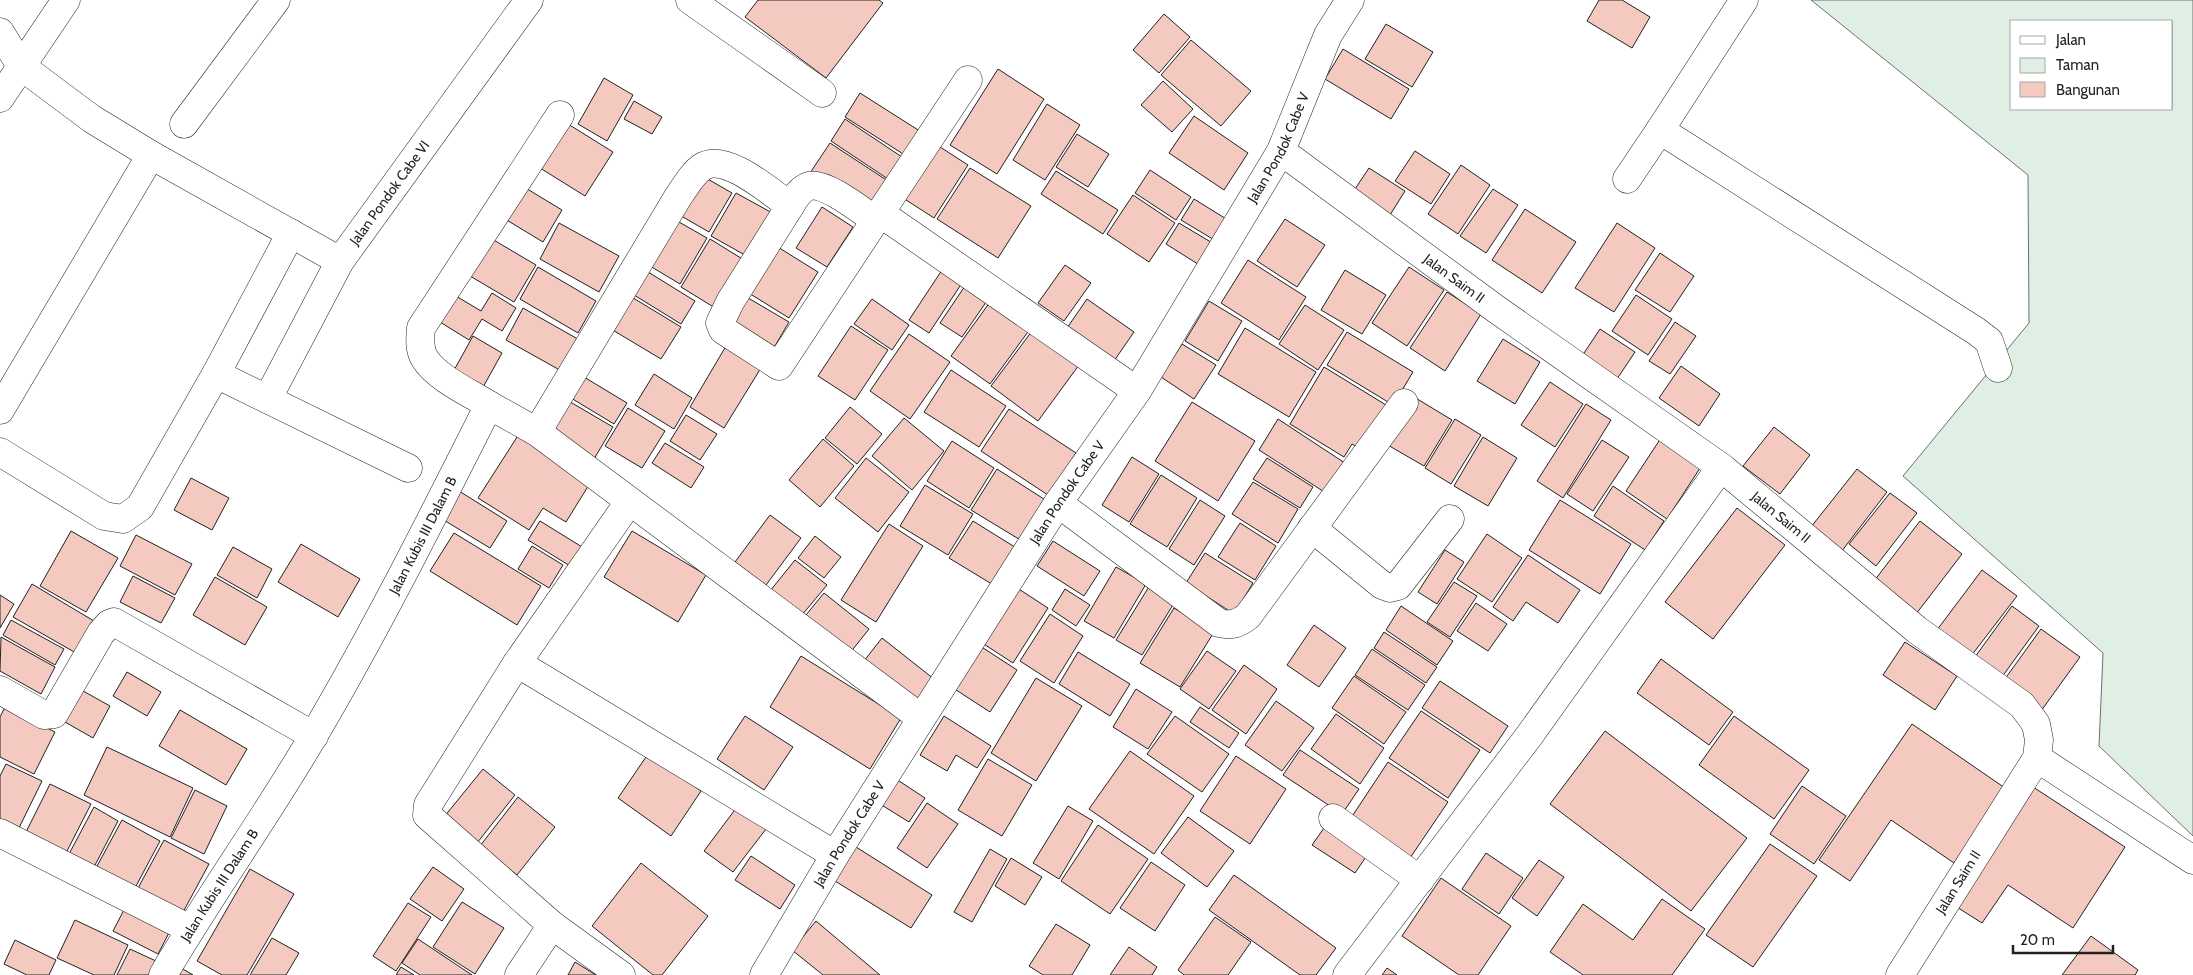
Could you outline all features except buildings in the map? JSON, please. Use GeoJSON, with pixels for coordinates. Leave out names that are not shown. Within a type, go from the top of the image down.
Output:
{"type":"FeatureCollection","features":[{"type":"Feature","properties":{"kind":"street"},"geometry":{"type":"LineString","coordinates":[[0,98],[66,0]]}},
{"type":"Feature","properties":{"kind":"street"},"geometry":{"type":"LineString","coordinates":[[184,124],[276,0]]}},
{"type":"Feature","properties":{"kind":"street","name":"Jalan Pondok Cabe VI"},"geometry":{"type":"LineString","coordinates":[[268,398],[340,261],[528,0]]}},
{"type":"Feature","properties":{"kind":"street"},"geometry":{"type":"LineString","coordinates":[[690,0],[822,93]]}},
{"type":"Feature","properties":{"kind":"street","name":"Jalan Pondok Cabe V"},"geometry":{"type":"LineString","coordinates":[[764,975],[835,855],[1058,503],[1137,391],[1281,151],[1328,35],[1350,0]]}},
{"type":"Feature","properties":{"kind":"street"},"geometry":{"type":"LineString","coordinates":[[1627,179],[1744,0]]}},
{"type":"Feature","properties":{"kind":"street"},"geometry":{"type":"LineString","coordinates":[[0,32],[21,66],[92,119],[151,155],[340,261]]}},
{"type":"Feature","properties":{"kind":"street"},"geometry":{"type":"LineString","coordinates":[[968,80],[878,216],[779,366],[723,330],[720,323],[730,302],[790,206],[808,186],[818,186],[878,216],[1137,391]]}},
{"type":"Feature","properties":{"kind":"street"},"geometry":{"type":"LineString","coordinates":[[560,114],[420,328],[420,343],[424,358],[437,372],[489,405],[537,432],[921,718]]}},
{"type":"Feature","properties":{"kind":"street"},"geometry":{"type":"LineString","coordinates":[[1660,130],[1976,331],[1989,341],[1998,368]]}},
{"type":"Feature","properties":{"kind":"street","name":"Jalan Saim II"},"geometry":{"type":"LineString","coordinates":[[1281,151],[1496,309],[1721,467],[1917,630],[2022,705],[2036,724],[2039,740],[2036,758],[1900,975]]}},
{"type":"Feature","properties":{"kind":"street"},"geometry":{"type":"LineString","coordinates":[[0,410],[151,155]]}},
{"type":"Feature","properties":{"kind":"street"},"geometry":{"type":"LineString","coordinates":[[537,432],[673,206],[696,172],[709,164],[722,163],[740,172],[790,206]]}},
{"type":"Feature","properties":{"kind":"street"},"geometry":{"type":"LineString","coordinates":[[0,452],[104,516],[123,519],[140,507],[216,374],[291,233]]}},
{"type":"Feature","properties":{"kind":"street"},"geometry":{"type":"LineString","coordinates":[[216,374],[408,468]]}},
{"type":"Feature","properties":{"kind":"street"},"geometry":{"type":"LineString","coordinates":[[1058,503],[1219,623],[1229,625],[1238,623],[1248,616],[1404,403]]}},
{"type":"Feature","properties":{"kind":"street","name":"Jalan Kubis III Dalam B"},"geometry":{"type":"LineString","coordinates":[[163,975],[190,929],[314,736],[412,558],[489,405]]}},
{"type":"Feature","properties":{"kind":"street"},"geometry":{"type":"LineString","coordinates":[[1348,975],[1529,736],[1721,467]]}},
{"type":"Feature","properties":{"kind":"street"},"geometry":{"type":"LineString","coordinates":[[621,975],[552,925],[427,815],[428,805],[517,664],[629,502]]}},
{"type":"Feature","properties":{"kind":"street"},"geometry":{"type":"LineString","coordinates":[[1312,528],[1382,585],[1390,588],[1398,586],[1450,519]]}},
{"type":"Feature","properties":{"kind":"street"},"geometry":{"type":"LineString","coordinates":[[0,690],[44,715],[54,714],[101,633],[108,624],[114,622],[314,736]]}},
{"type":"Feature","properties":{"kind":"street"},"geometry":{"type":"LineString","coordinates":[[517,664],[835,855]]}},
{"type":"Feature","properties":{"kind":"street"},"geometry":{"type":"LineString","coordinates":[[2036,758],[2193,860]]}},
{"type":"Feature","properties":{"kind":"street"},"geometry":{"type":"LineString","coordinates":[[1332,818],[1420,880]]}},
{"type":"Feature","properties":{"kind":"street"},"geometry":{"type":"LineString","coordinates":[[0,833],[190,929]]}},
{"type":"Feature","properties":{"kind":"street"},"geometry":{"type":"LineString","coordinates":[[518,975],[552,925]]}},
{"type":"Feature","properties":{"kind":"green space"},"geometry":{"type":"Polygon","coordinates":[[[1811,0],[2193,0],[2193,836],[2099,746],[2103,653],[1903,476],[2029,323],[2028,175],[1811,0]]]}}]}
